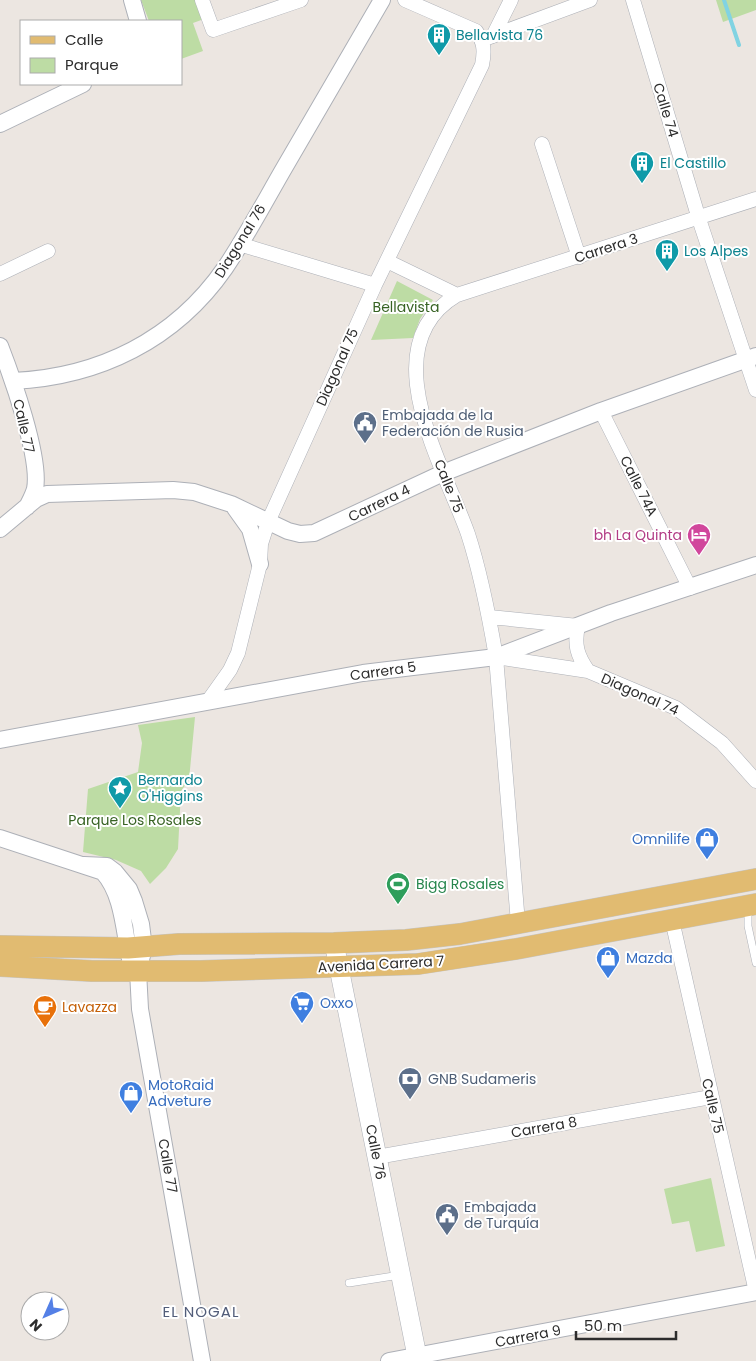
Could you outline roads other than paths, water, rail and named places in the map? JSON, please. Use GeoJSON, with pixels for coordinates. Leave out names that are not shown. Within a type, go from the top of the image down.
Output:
{"type":"FeatureCollection","features":[{"type":"Feature","properties":{"kind":"main road","name":"Avenida Carrera 7"},"geometry":{"type":"LineString","coordinates":[[0,946],[136,948],[179,944],[334,943],[406,940],[460,934],[756,879]]}},
{"type":"Feature","properties":{"kind":"main road","name":"Avenida Carrera 7"},"geometry":{"type":"LineString","coordinates":[[0,966],[138,971],[418,964],[460,959],[752,905]]}},
{"type":"Feature","properties":{"kind":"main road","name":"Calle 76"},"geometry":{"type":"LineString","coordinates":[[334,943],[418,1359]]}},
{"type":"Feature","properties":{"kind":"street"},"geometry":{"type":"LineString","coordinates":[[132,0],[138,20]]}},
{"type":"Feature","properties":{"kind":"street"},"geometry":{"type":"LineString","coordinates":[[202,0],[213,30],[301,0]]}},
{"type":"Feature","properties":{"kind":"street","name":"Diagonal 76"},"geometry":{"type":"LineString","coordinates":[[6,380],[68,375],[95,368],[145,344],[188,310],[208,290],[240,244],[382,0]]}},
{"type":"Feature","properties":{"kind":"street"},"geometry":{"type":"LineString","coordinates":[[405,0],[476,30],[488,38],[590,0]]}},
{"type":"Feature","properties":{"kind":"street","name":"Diagonal 75"},"geometry":{"type":"LineString","coordinates":[[208,700],[230,670],[238,653],[260,564],[261,544],[268,522],[375,285],[482,64],[488,38],[511,0]]}},
{"type":"Feature","properties":{"kind":"street","name":"Calle 74"},"geometry":{"type":"LineString","coordinates":[[633,0],[699,219],[751,357],[756,390]]}},
{"type":"Feature","properties":{"kind":"street"},"geometry":{"type":"LineString","coordinates":[[0,124],[81,85]]}},
{"type":"Feature","properties":{"kind":"street"},"geometry":{"type":"LineString","coordinates":[[542,144],[578,257]]}},
{"type":"Feature","properties":{"kind":"street","name":"Carrera 3"},"geometry":{"type":"LineString","coordinates":[[456,295],[699,219],[756,199]]}},
{"type":"Feature","properties":{"kind":"street"},"geometry":{"type":"LineString","coordinates":[[240,244],[375,285]]}},
{"type":"Feature","properties":{"kind":"street"},"geometry":{"type":"LineString","coordinates":[[0,274],[48,251]]}},
{"type":"Feature","properties":{"kind":"street"},"geometry":{"type":"LineString","coordinates":[[387,261],[456,295]]}},
{"type":"Feature","properties":{"kind":"street","name":"Calle 75"},"geometry":{"type":"LineString","coordinates":[[456,295],[437,310],[427,326],[418,346],[415,377],[421,413],[468,534],[490,618],[496,657],[518,923]]}},
{"type":"Feature","properties":{"kind":"street","name":"Calle 77"},"geometry":{"type":"LineString","coordinates":[[0,346],[6,380],[28,438],[35,478],[32,498],[27,507]]}},
{"type":"Feature","properties":{"kind":"street","name":"Carrera 4"},"geometry":{"type":"LineString","coordinates":[[0,528],[36,499],[54,493],[173,490],[194,492],[231,504],[294,533],[314,533],[443,472],[601,411],[751,357]]}},
{"type":"Feature","properties":{"kind":"street","name":"Calle 74A"},"geometry":{"type":"LineString","coordinates":[[601,411],[690,588]]}},
{"type":"Feature","properties":{"kind":"street"},"geometry":{"type":"LineString","coordinates":[[35,478],[43,487],[54,493]]}},
{"type":"Feature","properties":{"kind":"street"},"geometry":{"type":"LineString","coordinates":[[231,504],[250,528],[260,564]]}},
{"type":"Feature","properties":{"kind":"street","name":"Carrera 5"},"geometry":{"type":"LineString","coordinates":[[0,740],[208,700],[262,693],[363,673],[496,657],[578,626],[756,565]]}},
{"type":"Feature","properties":{"kind":"street"},"geometry":{"type":"LineString","coordinates":[[490,618],[578,626]]}},
{"type":"Feature","properties":{"kind":"street","name":"Diagonal 74"},"geometry":{"type":"LineString","coordinates":[[578,626],[575,640],[576,650],[588,671]]}},
{"type":"Feature","properties":{"kind":"street","name":"Diagonal 74"},"geometry":{"type":"LineString","coordinates":[[496,657],[588,671],[676,708],[722,743],[756,781]]}},
{"type":"Feature","properties":{"kind":"street","name":"Calle 77"},"geometry":{"type":"LineString","coordinates":[[0,838],[41,853],[84,865],[107,866],[123,880],[134,901],[141,924],[136,948],[140,1009],[202,1361]]}},
{"type":"Feature","properties":{"kind":"street","name":"Calle 75"},"geometry":{"type":"LineString","coordinates":[[672,920],[756,1293]]}},
{"type":"Feature","properties":{"kind":"street","name":"Carrera 8"},"geometry":{"type":"LineString","coordinates":[[377,1156],[711,1097]]}},
{"type":"Feature","properties":{"kind":"street","name":"Carrera 9"},"geometry":{"type":"LineString","coordinates":[[389,1361],[418,1359],[756,1293]]}},
{"type":"Feature","properties":{"kind":"lane"},"geometry":{"type":"LineString","coordinates":[[752,905],[748,926],[756,963]]}},
{"type":"Feature","properties":{"kind":"lane"},"geometry":{"type":"LineString","coordinates":[[349,1283],[401,1274]]}},
{"type":"Feature","properties":{"kind":"waterway"},"geometry":{"type":"LineString","coordinates":[[724,0],[739,45]]}},
{"type":"Feature","properties":{"kind":"place","name":"Bellavista 76"},"geometry":{"type":"Point","coordinates":[439,56]}},
{"type":"Feature","properties":{"kind":"place","name":"El Castillo"},"geometry":{"type":"Point","coordinates":[642,184]}},
{"type":"Feature","properties":{"kind":"place","name":"Los Alpes"},"geometry":{"type":"Point","coordinates":[667,272]}},
{"type":"Feature","properties":{"kind":"place","name":"Embajada de la Federación de Rusia"},"geometry":{"type":"Point","coordinates":[365,444]}},
{"type":"Feature","properties":{"kind":"place","name":"bh La Quinta"},"geometry":{"type":"Point","coordinates":[699,556]}},
{"type":"Feature","properties":{"kind":"place","name":"Bernardo O'Higgins"},"geometry":{"type":"Point","coordinates":[120,809]}},
{"type":"Feature","properties":{"kind":"place","name":"Omnilife"},"geometry":{"type":"Point","coordinates":[707,860]}},
{"type":"Feature","properties":{"kind":"place","name":"Bigg Rosales"},"geometry":{"type":"Point","coordinates":[398,905]}},
{"type":"Feature","properties":{"kind":"place","name":"Mazda"},"geometry":{"type":"Point","coordinates":[608,979]}},
{"type":"Feature","properties":{"kind":"place","name":"Oxxo"},"geometry":{"type":"Point","coordinates":[302,1024]}},
{"type":"Feature","properties":{"kind":"place","name":"Lavazza"},"geometry":{"type":"Point","coordinates":[45,1028]}},
{"type":"Feature","properties":{"kind":"place","name":"GNB Sudameris"},"geometry":{"type":"Point","coordinates":[410,1100]}},
{"type":"Feature","properties":{"kind":"place","name":"MotoRaid Adveture"},"geometry":{"type":"Point","coordinates":[131,1114]}},
{"type":"Feature","properties":{"kind":"place","name":"Embajada de Turquía"},"geometry":{"type":"Point","coordinates":[447,1236]}},
{"type":"Feature","properties":{"kind":"district","name":"EL NOGAL"},"geometry":{"type":"Point","coordinates":[201,1311]}},
{"type":"Feature","properties":{"kind":"park label","name":"Bellavista"},"geometry":{"type":"Point","coordinates":[406,307]}},
{"type":"Feature","properties":{"kind":"park label","name":"Parque Los Rosales"},"geometry":{"type":"Point","coordinates":[135,820]}}]}
